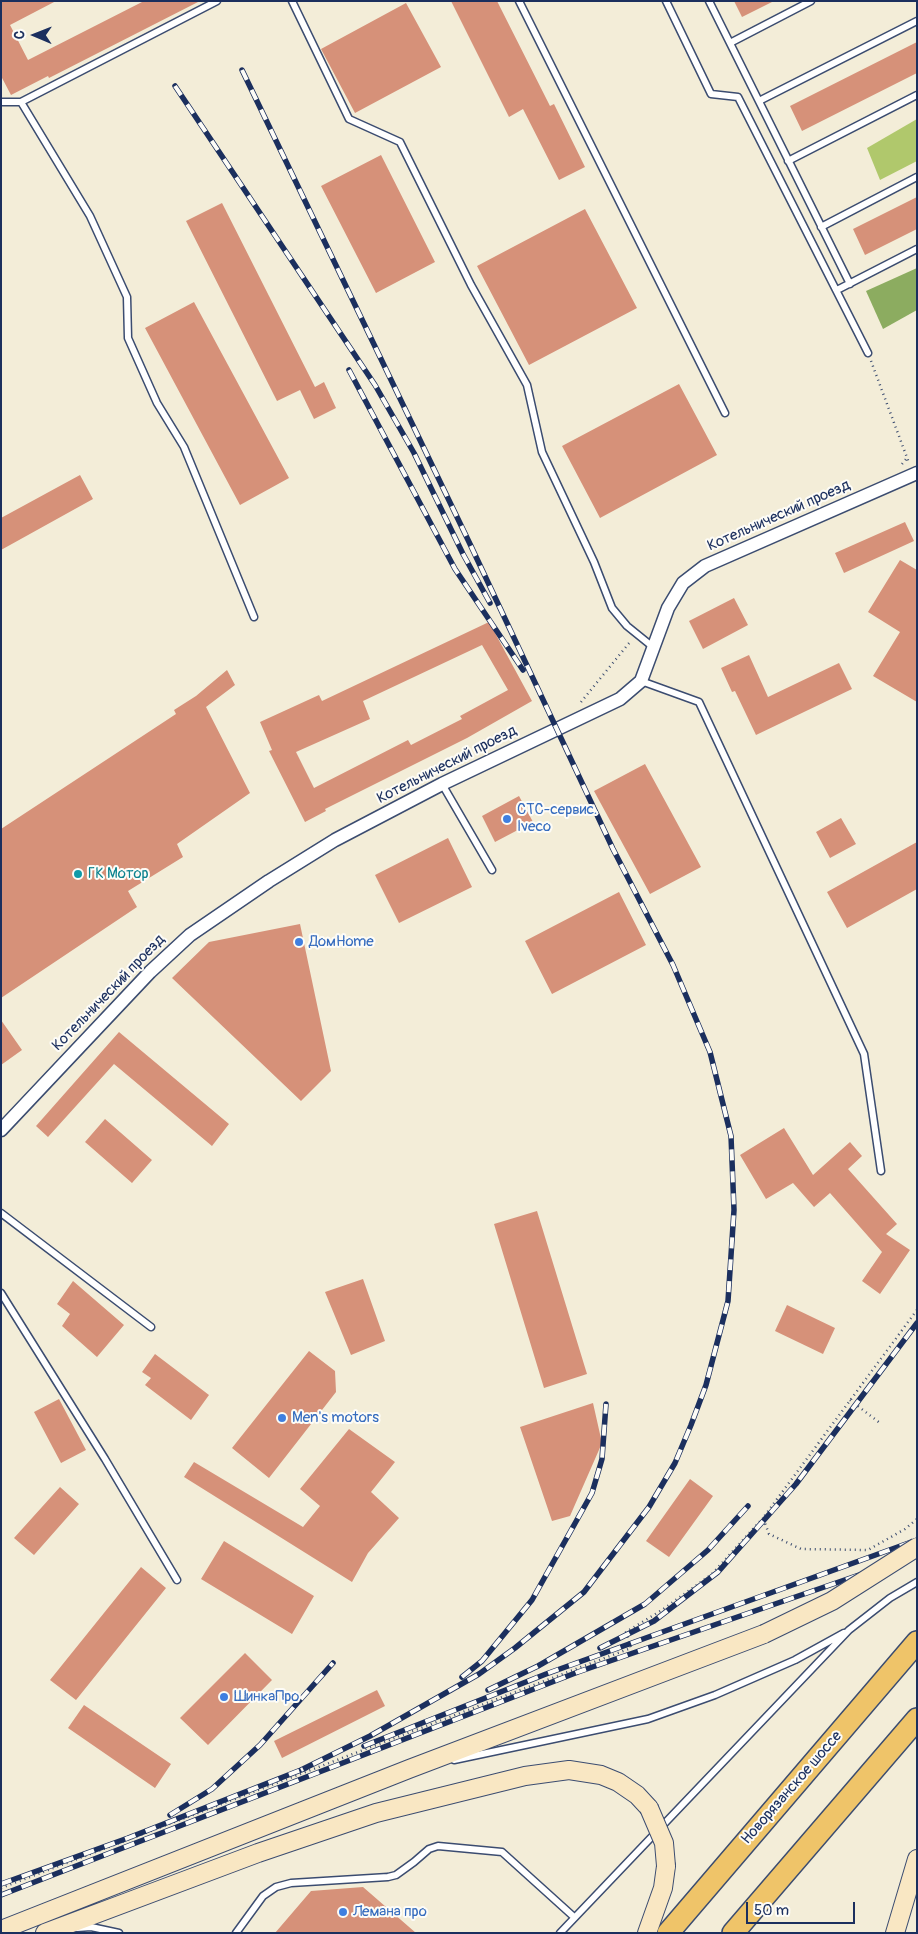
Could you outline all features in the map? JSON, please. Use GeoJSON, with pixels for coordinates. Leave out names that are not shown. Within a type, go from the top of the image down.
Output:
{"type":"FeatureCollection","features":[{"type":"Feature","properties":{"kind":"highway","name":"Новорязанское шоссе"},"geometry":{"type":"LineString","coordinates":[[668,1933],[917,1642]]}},
{"type":"Feature","properties":{"kind":"highway"},"geometry":{"type":"LineString","coordinates":[[733,1933],[917,1719]]}},
{"type":"Feature","properties":{"kind":"main road"},"geometry":{"type":"LineString","coordinates":[[1,1930],[409,1769],[764,1634],[832,1601],[917,1547]]}},
{"type":"Feature","properties":{"kind":"main road"},"geometry":{"type":"LineString","coordinates":[[50,1930],[258,1853],[376,1814],[525,1776],[568,1770],[601,1774],[618,1782],[637,1795],[649,1808],[664,1842],[666,1866],[663,1888],[647,1933]]}},
{"type":"Feature","properties":{"kind":"main road"},"geometry":{"type":"LineString","coordinates":[[895,1933],[917,1859]]}},
{"type":"Feature","properties":{"kind":"street","name":"Котельнический проезд"},"geometry":{"type":"LineString","coordinates":[[1,1130],[150,972],[190,935],[269,881],[335,840],[442,784],[620,699],[641,681],[668,608],[683,583],[705,566],[915,473]]}},
{"type":"Feature","properties":{"kind":"lane"},"geometry":{"type":"LineString","coordinates":[[1,102],[21,102],[217,1]]}},
{"type":"Feature","properties":{"kind":"lane"},"geometry":{"type":"LineString","coordinates":[[292,1],[349,119],[400,142],[471,285],[527,385],[542,452],[594,562],[612,608],[636,634],[653,646]]}},
{"type":"Feature","properties":{"kind":"lane"},"geometry":{"type":"LineString","coordinates":[[519,1],[725,413]]}},
{"type":"Feature","properties":{"kind":"lane"},"geometry":{"type":"LineString","coordinates":[[666,1],[711,94],[716,96],[734,95],[738,97],[868,354]]}},
{"type":"Feature","properties":{"kind":"lane"},"geometry":{"type":"LineString","coordinates":[[709,1],[850,284]]}},
{"type":"Feature","properties":{"kind":"lane"},"geometry":{"type":"LineString","coordinates":[[730,43],[811,1]]}},
{"type":"Feature","properties":{"kind":"lane"},"geometry":{"type":"LineString","coordinates":[[759,101],[917,21]]}},
{"type":"Feature","properties":{"kind":"lane"},"geometry":{"type":"LineString","coordinates":[[788,161],[917,95]]}},
{"type":"Feature","properties":{"kind":"lane"},"geometry":{"type":"LineString","coordinates":[[21,102],[90,216],[127,297],[128,338],[157,404],[184,447],[254,617]]}},
{"type":"Feature","properties":{"kind":"lane"},"geometry":{"type":"LineString","coordinates":[[821,227],[917,176]]}},
{"type":"Feature","properties":{"kind":"lane"},"geometry":{"type":"LineString","coordinates":[[837,290],[917,249]]}},
{"type":"Feature","properties":{"kind":"lane"},"geometry":{"type":"LineString","coordinates":[[641,681],[699,702],[864,1054],[881,1171]]}},
{"type":"Feature","properties":{"kind":"lane"},"geometry":{"type":"LineString","coordinates":[[442,784],[492,870]]}},
{"type":"Feature","properties":{"kind":"lane"},"geometry":{"type":"LineString","coordinates":[[1,1213],[151,1327]]}},
{"type":"Feature","properties":{"kind":"lane"},"geometry":{"type":"LineString","coordinates":[[1,1293],[105,1459],[177,1580]]}},
{"type":"Feature","properties":{"kind":"lane"},"geometry":{"type":"LineString","coordinates":[[560,1933],[849,1630],[890,1598],[917,1582]]}},
{"type":"Feature","properties":{"kind":"lane"},"geometry":{"type":"LineString","coordinates":[[409,1769],[648,1718],[715,1695],[795,1660],[849,1630]]}},
{"type":"Feature","properties":{"kind":"lane"},"geometry":{"type":"LineString","coordinates":[[236,1933],[263,1896],[276,1887],[291,1883],[396,1875],[428,1849],[438,1846],[502,1852],[574,1917]]}},
{"type":"Feature","properties":{"kind":"lane"},"geometry":{"type":"LineString","coordinates":[[50,1930],[91,1927],[118,1933]]}},
{"type":"Feature","properties":{"kind":"path"},"geometry":{"type":"LineString","coordinates":[[868,354],[907,458],[915,473]]}},
{"type":"Feature","properties":{"kind":"path"},"geometry":{"type":"LineString","coordinates":[[902,465],[907,458]]}},
{"type":"Feature","properties":{"kind":"path"},"geometry":{"type":"LineString","coordinates":[[577,707],[636,634]]}},
{"type":"Feature","properties":{"kind":"path"},"geometry":{"type":"LineString","coordinates":[[1,1888],[630,1648],[626,1632],[662,1610],[712,1574],[763,1518],[917,1310]]}},
{"type":"Feature","properties":{"kind":"path"},"geometry":{"type":"LineString","coordinates":[[850,1400],[880,1423]]}},
{"type":"Feature","properties":{"kind":"path"},"geometry":{"type":"LineString","coordinates":[[763,1518],[770,1534],[801,1550],[868,1550],[905,1529],[917,1519]]}},
{"type":"Feature","properties":{"kind":"green space"},"geometry":{"type":"Polygon","coordinates":[[[917,119],[917,161],[880,180],[867,148],[917,119]]]}},
{"type":"Feature","properties":{"kind":"green space"},"geometry":{"type":"Polygon","coordinates":[[[917,268],[917,310],[883,329],[866,291],[917,268]]]}},
{"type":"Feature","properties":{"kind":"building"},"geometry":{"type":"Polygon","coordinates":[[[1,1],[56,1],[10,25],[28,60],[144,1],[200,1],[49,78],[48,76],[11,95],[1,76],[1,1]]]}},
{"type":"Feature","properties":{"kind":"building"},"geometry":{"type":"Polygon","coordinates":[[[451,1],[497,1],[550,106],[554,104],[585,167],[559,180],[523,109],[509,117],[451,1]]]}},
{"type":"Feature","properties":{"kind":"building"},"geometry":{"type":"Polygon","coordinates":[[[734,1],[774,1],[742,17],[734,1]]]}},
{"type":"Feature","properties":{"kind":"building"},"geometry":{"type":"Polygon","coordinates":[[[406,3],[441,67],[355,113],[321,49],[406,3]]]}},
{"type":"Feature","properties":{"kind":"building"},"geometry":{"type":"Polygon","coordinates":[[[917,42],[917,73],[802,131],[790,106],[917,42]]]}},
{"type":"Feature","properties":{"kind":"building"},"geometry":{"type":"Polygon","coordinates":[[[381,155],[435,262],[376,293],[321,186],[381,155]]]}},
{"type":"Feature","properties":{"kind":"building"},"geometry":{"type":"Polygon","coordinates":[[[917,197],[917,229],[865,255],[853,229],[917,197]]]}},
{"type":"Feature","properties":{"kind":"building"},"geometry":{"type":"Polygon","coordinates":[[[222,203],[315,387],[324,382],[336,408],[314,419],[300,390],[277,401],[186,221],[222,203]]]}},
{"type":"Feature","properties":{"kind":"building"},"geometry":{"type":"Polygon","coordinates":[[[585,209],[637,308],[529,365],[477,266],[585,209]]]}},
{"type":"Feature","properties":{"kind":"building"},"geometry":{"type":"Polygon","coordinates":[[[194,302],[289,478],[240,505],[145,328],[194,302]]]}},
{"type":"Feature","properties":{"kind":"building"},"geometry":{"type":"Polygon","coordinates":[[[679,384],[717,455],[600,518],[562,446],[679,384]]]}},
{"type":"Feature","properties":{"kind":"building"},"geometry":{"type":"Polygon","coordinates":[[[80,475],[93,499],[1,550],[1,518],[80,475]]]}},
{"type":"Feature","properties":{"kind":"building"},"geometry":{"type":"Polygon","coordinates":[[[905,522],[914,541],[844,573],[835,553],[905,522]]]}},
{"type":"Feature","properties":{"kind":"building"},"geometry":{"type":"Polygon","coordinates":[[[900,560],[917,570],[917,702],[873,676],[900,632],[868,612],[900,560]]]}},
{"type":"Feature","properties":{"kind":"building"},"geometry":{"type":"Polygon","coordinates":[[[734,598],[748,625],[703,649],[689,621],[734,598]]]}},
{"type":"Feature","properties":{"kind":"building"},"geometry":{"type":"Polygon","coordinates":[[[489,622],[532,701],[467,738],[325,809],[326,811],[305,822],[269,751],[272,750],[260,722],[319,695],[322,701],[489,622]],[[482,645],[363,701],[370,719],[296,752],[314,788],[408,740],[411,745],[462,719],[460,716],[508,690],[482,645]]]}},
{"type":"Feature","properties":{"kind":"building"},"geometry":{"type":"Polygon","coordinates":[[[749,655],[768,697],[839,663],[852,689],[756,735],[735,691],[732,692],[721,668],[749,655]]]}},
{"type":"Feature","properties":{"kind":"building","name":"ГК Мотор"},"geometry":{"type":"Polygon","coordinates":[[[227,670],[235,685],[206,707],[250,793],[177,844],[183,857],[128,891],[137,907],[1,998],[1,829],[176,714],[174,710],[196,696],[227,670]]]}},
{"type":"Feature","properties":{"kind":"building"},"geometry":{"type":"Polygon","coordinates":[[[645,764],[701,867],[650,894],[594,791],[645,764]]]}},
{"type":"Feature","properties":{"kind":"building","name":"СТС-сервис. Iveco"},"geometry":{"type":"Polygon","coordinates":[[[519,796],[533,822],[495,842],[482,816],[519,796]]]}},
{"type":"Feature","properties":{"kind":"building"},"geometry":{"type":"Polygon","coordinates":[[[841,818],[856,844],[830,858],[816,832],[841,818]]]}},
{"type":"Feature","properties":{"kind":"building"},"geometry":{"type":"Polygon","coordinates":[[[448,838],[472,887],[399,923],[375,875],[448,838]]]}},
{"type":"Feature","properties":{"kind":"building"},"geometry":{"type":"Polygon","coordinates":[[[917,842],[917,889],[847,928],[827,892],[917,842]]]}},
{"type":"Feature","properties":{"kind":"building"},"geometry":{"type":"Polygon","coordinates":[[[619,892],[646,945],[552,994],[525,941],[619,892]]]}},
{"type":"Feature","properties":{"kind":"building"},"geometry":{"type":"Polygon","coordinates":[[[300,924],[331,1071],[301,1101],[172,978],[209,942],[300,924]]]}},
{"type":"Feature","properties":{"kind":"building"},"geometry":{"type":"Polygon","coordinates":[[[1,1020],[22,1050],[1,1065],[1,1020]]]}},
{"type":"Feature","properties":{"kind":"building"},"geometry":{"type":"Polygon","coordinates":[[[119,1032],[229,1124],[212,1146],[114,1064],[48,1137],[36,1126],[119,1032]]]}},
{"type":"Feature","properties":{"kind":"building"},"geometry":{"type":"Polygon","coordinates":[[[105,1119],[152,1160],[132,1183],[85,1142],[105,1119]]]}},
{"type":"Feature","properties":{"kind":"building"},"geometry":{"type":"Polygon","coordinates":[[[784,1128],[813,1175],[850,1142],[862,1156],[848,1169],[897,1224],[886,1234],[910,1250],[880,1294],[862,1281],[882,1252],[830,1193],[814,1207],[793,1183],[766,1199],[740,1155],[784,1128]]]}},
{"type":"Feature","properties":{"kind":"building"},"geometry":{"type":"Polygon","coordinates":[[[537,1211],[587,1374],[544,1388],[494,1224],[537,1211]]]}},
{"type":"Feature","properties":{"kind":"building"},"geometry":{"type":"Polygon","coordinates":[[[363,1279],[385,1341],[351,1355],[325,1292],[363,1279]]]}},
{"type":"Feature","properties":{"kind":"building"},"geometry":{"type":"Polygon","coordinates":[[[73,1281],[124,1325],[97,1357],[62,1326],[70,1314],[57,1304],[73,1281]]]}},
{"type":"Feature","properties":{"kind":"building"},"geometry":{"type":"Polygon","coordinates":[[[787,1305],[835,1328],[823,1354],[775,1331],[787,1305]]]}},
{"type":"Feature","properties":{"kind":"building"},"geometry":{"type":"Polygon","coordinates":[[[309,1351],[335,1371],[336,1392],[269,1478],[232,1448],[309,1351]]]}},
{"type":"Feature","properties":{"kind":"building"},"geometry":{"type":"Polygon","coordinates":[[[155,1354],[209,1395],[191,1420],[145,1385],[151,1378],[142,1372],[155,1354]]]}},
{"type":"Feature","properties":{"kind":"building"},"geometry":{"type":"Polygon","coordinates":[[[59,1399],[86,1450],[61,1463],[34,1412],[59,1399]]]}},
{"type":"Feature","properties":{"kind":"building"},"geometry":{"type":"Polygon","coordinates":[[[593,1403],[602,1443],[570,1516],[552,1521],[520,1427],[593,1403]]]}},
{"type":"Feature","properties":{"kind":"building"},"geometry":{"type":"Polygon","coordinates":[[[349,1429],[395,1462],[371,1492],[399,1518],[368,1553],[352,1582],[184,1477],[194,1462],[303,1527],[320,1506],[300,1489],[349,1429]]]}},
{"type":"Feature","properties":{"kind":"building"},"geometry":{"type":"Polygon","coordinates":[[[690,1479],[713,1496],[669,1557],[646,1541],[690,1479]]]}},
{"type":"Feature","properties":{"kind":"building"},"geometry":{"type":"Polygon","coordinates":[[[60,1487],[79,1504],[34,1555],[14,1538],[60,1487]]]}},
{"type":"Feature","properties":{"kind":"building"},"geometry":{"type":"Polygon","coordinates":[[[224,1541],[314,1596],[292,1634],[201,1579],[224,1541]]]}},
{"type":"Feature","properties":{"kind":"building"},"geometry":{"type":"Polygon","coordinates":[[[141,1567],[166,1588],[76,1700],[50,1680],[141,1567]]]}},
{"type":"Feature","properties":{"kind":"building"},"geometry":{"type":"Polygon","coordinates":[[[245,1653],[272,1680],[208,1745],[180,1718],[245,1653]]]}},
{"type":"Feature","properties":{"kind":"building"},"geometry":{"type":"Polygon","coordinates":[[[377,1690],[385,1706],[282,1758],[274,1741],[377,1690]]]}},
{"type":"Feature","properties":{"kind":"building"},"geometry":{"type":"Polygon","coordinates":[[[84,1705],[171,1764],[155,1788],[68,1728],[84,1705]]]}},
{"type":"Feature","properties":{"kind":"building","name":"Лемана про"},"geometry":{"type":"Polygon","coordinates":[[[363,1887],[416,1933],[275,1933],[311,1891],[363,1887]]]}},
{"type":"Feature","properties":{"kind":"railway"},"geometry":{"type":"LineString","coordinates":[[242,70],[470,544],[613,849],[673,965],[710,1052],[731,1136],[734,1210],[728,1301],[706,1385],[691,1425],[675,1463],[649,1507],[584,1592],[515,1648],[479,1674],[370,1736],[301,1770]]}},
{"type":"Feature","properties":{"kind":"railway"},"geometry":{"type":"LineString","coordinates":[[175,86],[375,385],[414,453],[463,554],[490,603]]}},
{"type":"Feature","properties":{"kind":"railway"},"geometry":{"type":"LineString","coordinates":[[349,370],[455,569],[523,670]]}},
{"type":"Feature","properties":{"kind":"railway"},"geometry":{"type":"LineString","coordinates":[[600,1648],[654,1621],[718,1572],[796,1484],[917,1323]]}},
{"type":"Feature","properties":{"kind":"railway"},"geometry":{"type":"LineString","coordinates":[[462,1677],[482,1661],[532,1600],[592,1493],[602,1459],[606,1404]]}},
{"type":"Feature","properties":{"kind":"railway"},"geometry":{"type":"LineString","coordinates":[[488,1690],[538,1666],[645,1604],[708,1550],[748,1506]]}},
{"type":"Feature","properties":{"kind":"railway"},"geometry":{"type":"LineString","coordinates":[[364,1746],[546,1674],[917,1540]]}},
{"type":"Feature","properties":{"kind":"railway"},"geometry":{"type":"LineString","coordinates":[[1,1895],[578,1672],[917,1555]]}},
{"type":"Feature","properties":{"kind":"railway"},"geometry":{"type":"LineString","coordinates":[[170,1815],[212,1789],[260,1745],[333,1663]]}},
{"type":"Feature","properties":{"kind":"railway"},"geometry":{"type":"LineString","coordinates":[[1,1884],[128,1838],[306,1768]]}},
{"type":"Feature","properties":{"kind":"place","name":"СТС-сервис. Iveco"},"geometry":{"type":"Point","coordinates":[507,819]}},
{"type":"Feature","properties":{"kind":"place","name":"ГК Мотор"},"geometry":{"type":"Point","coordinates":[78,874]}},
{"type":"Feature","properties":{"kind":"place","name":"ДомHome"},"geometry":{"type":"Point","coordinates":[299,942]}},
{"type":"Feature","properties":{"kind":"place","name":"Men's motors"},"geometry":{"type":"Point","coordinates":[282,1418]}},
{"type":"Feature","properties":{"kind":"place","name":"ШинкаПро"},"geometry":{"type":"Point","coordinates":[224,1697]}},
{"type":"Feature","properties":{"kind":"place","name":"Лемана про"},"geometry":{"type":"Point","coordinates":[343,1912]}}]}
